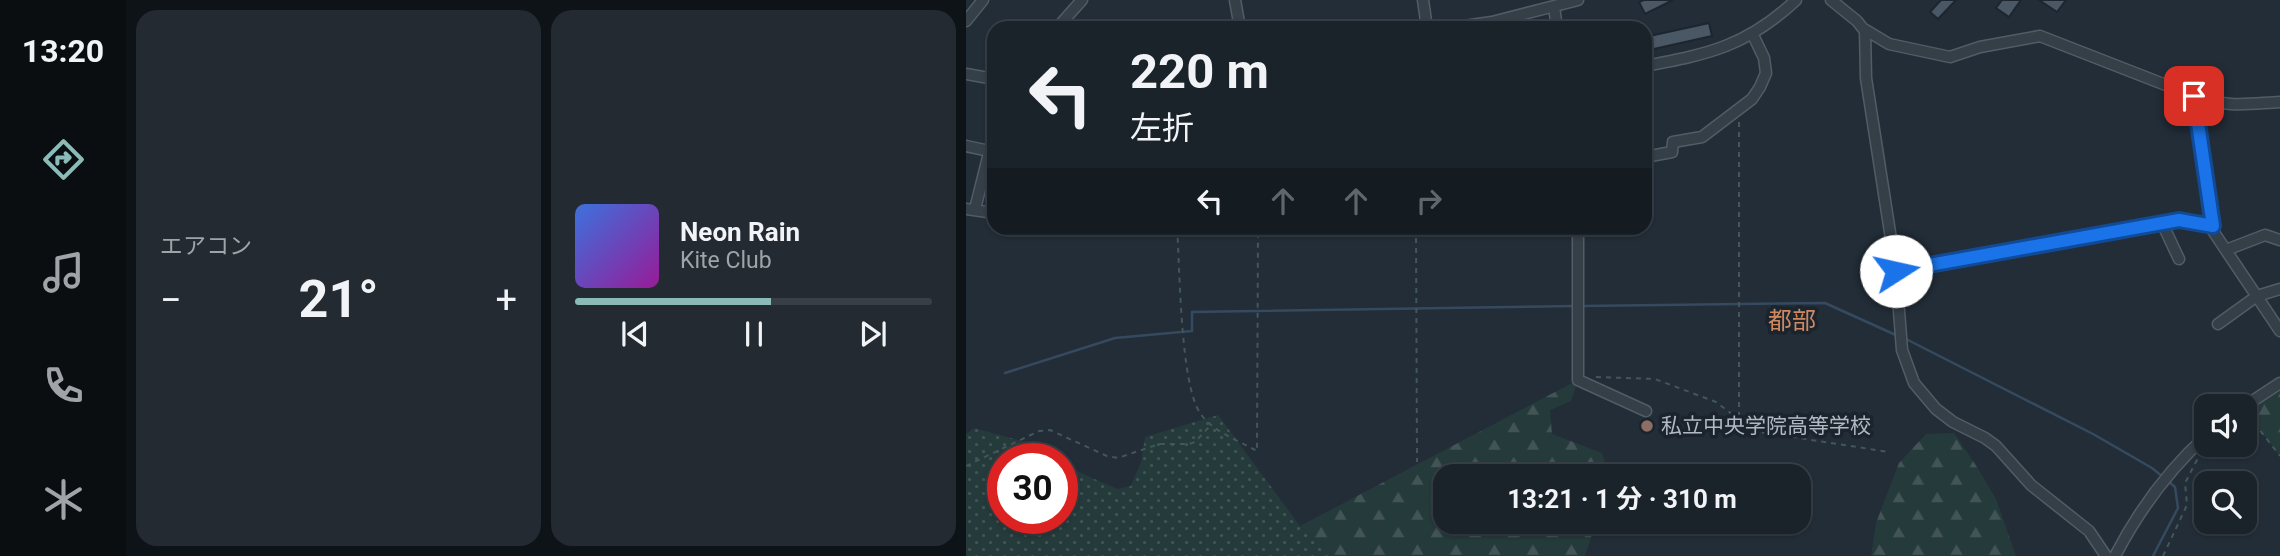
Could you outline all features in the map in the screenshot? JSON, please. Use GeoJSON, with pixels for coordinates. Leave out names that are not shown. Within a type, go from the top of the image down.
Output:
{"type":"FeatureCollection","features":[{"type":"Feature","properties":{"kind":"street"},"geometry":{"type":"LineString","coordinates":[[966,21],[983,0]]}},
{"type":"Feature","properties":{"kind":"street"},"geometry":{"type":"LineString","coordinates":[[1063,21],[1082,0]]}},
{"type":"Feature","properties":{"kind":"street"},"geometry":{"type":"LineString","coordinates":[[1235,0],[1239,21]]}},
{"type":"Feature","properties":{"kind":"street"},"geometry":{"type":"LineString","coordinates":[[1423,0],[1426,21]]}},
{"type":"Feature","properties":{"kind":"street"},"geometry":{"type":"LineString","coordinates":[[1496,21],[1578,0]]}},
{"type":"Feature","properties":{"kind":"street"},"geometry":{"type":"LineString","coordinates":[[1652,65],[1732,45],[1753,35],[1796,0]]}},
{"type":"Feature","properties":{"kind":"street"},"geometry":{"type":"LineString","coordinates":[[1831,0],[1864,29],[1889,44],[1950,57],[1980,47],[2040,36],[2217,104],[2280,102]]}},
{"type":"Feature","properties":{"kind":"street"},"geometry":{"type":"LineString","coordinates":[[1554,7],[1556,21]]}},
{"type":"Feature","properties":{"kind":"street"},"geometry":{"type":"LineString","coordinates":[[1864,29],[1866,78],[1896,271],[1902,350],[1914,383],[1936,409],[1953,422],[1996,446],[2031,485],[2089,531],[2106,556]]}},
{"type":"Feature","properties":{"kind":"street"},"geometry":{"type":"LineString","coordinates":[[1652,156],[1672,152],[1673,142],[1702,137],[1752,99],[1766,72],[1764,58],[1753,35]]}},
{"type":"Feature","properties":{"kind":"street"},"geometry":{"type":"LineString","coordinates":[[966,74],[987,78]]}},
{"type":"Feature","properties":{"kind":"street"},"geometry":{"type":"LineString","coordinates":[[2194,96],[2213,230],[2280,331]]}},
{"type":"Feature","properties":{"kind":"street"},"geometry":{"type":"LineString","coordinates":[[966,146],[987,150]]}},
{"type":"Feature","properties":{"kind":"street"},"geometry":{"type":"LineString","coordinates":[[970,209],[987,164]]}},
{"type":"Feature","properties":{"kind":"street"},"geometry":{"type":"LineString","coordinates":[[1896,271],[2179,220],[2213,226]]}},
{"type":"Feature","properties":{"kind":"street"},"geometry":{"type":"LineString","coordinates":[[2162,223],[2179,259]]}},
{"type":"Feature","properties":{"kind":"street"},"geometry":{"type":"LineString","coordinates":[[1578,235],[1578,380],[1646,411]]}},
{"type":"Feature","properties":{"kind":"street"},"geometry":{"type":"LineString","coordinates":[[2225,250],[2265,235],[2280,240]]}},
{"type":"Feature","properties":{"kind":"street"},"geometry":{"type":"LineString","coordinates":[[2218,324],[2257,296],[2280,289]]}},
{"type":"Feature","properties":{"kind":"street"},"geometry":{"type":"LineString","coordinates":[[2257,398],[2280,383]]}},
{"type":"Feature","properties":{"kind":"street"},"geometry":{"type":"LineString","coordinates":[[2115,556],[2130,527],[2154,492],[2194,447]]}},
{"type":"Feature","properties":{"kind":"path"},"geometry":{"type":"LineString","coordinates":[[1739,110],[1739,418]]}},
{"type":"Feature","properties":{"kind":"path"},"geometry":{"type":"LineString","coordinates":[[1177,235],[1185,349],[1191,392],[1198,411],[1210,425],[1256,451],[1258,235]]}},
{"type":"Feature","properties":{"kind":"path"},"geometry":{"type":"LineString","coordinates":[[1416,235],[1417,462]]}},
{"type":"Feature","properties":{"kind":"path"},"geometry":{"type":"LineString","coordinates":[[1578,376],[1655,379],[1716,402],[1754,431],[1889,452]]}},
{"type":"Feature","properties":{"kind":"path"},"geometry":{"type":"LineString","coordinates":[[966,466],[1039,431],[1050,430],[1107,456],[1118,458],[1159,444],[1195,442],[1210,425]]}},
{"type":"Feature","properties":{"kind":"path"},"geometry":{"type":"LineString","coordinates":[[2257,426],[2280,456]]}},
{"type":"Feature","properties":{"kind":"path"},"geometry":{"type":"LineString","coordinates":[[2164,556],[2187,505],[2185,483],[2198,457]]}},
{"type":"Feature","properties":{"kind":"green space"},"geometry":{"type":"Polygon","coordinates":[[[1578,380],[1571,401],[1550,410],[1552,434],[1602,453],[1605,464],[1433,464],[1433,534],[1592,534],[1585,556],[1335,556],[1300,526],[1578,380]]]}},
{"type":"Feature","properties":{"kind":"green space"},"geometry":{"type":"Polygon","coordinates":[[[2280,383],[2280,456],[2257,426],[2257,398],[2280,383]]]}},
{"type":"Feature","properties":{"kind":"green space"},"geometry":{"type":"Polygon","coordinates":[[[1218,415],[1300,526],[1335,556],[966,556],[966,434],[974,428],[1029,443],[987,443],[987,534],[1078,534],[1078,471],[1117,489],[1131,486],[1141,462],[1145,437],[1218,415]]]}},
{"type":"Feature","properties":{"kind":"green space"},"geometry":{"type":"Polygon","coordinates":[[[1954,433],[1996,499],[2016,556],[1871,556],[1876,523],[1899,463],[1926,434],[1954,433]]]}},
{"type":"Feature","properties":{"kind":"building"},"geometry":{"type":"Polygon","coordinates":[[[1673,0],[1645,14],[1639,2],[1673,0]]]}},
{"type":"Feature","properties":{"kind":"building"},"geometry":{"type":"Polygon","coordinates":[[[1941,0],[1956,0],[1938,19],[1930,12],[1941,0]]]}},
{"type":"Feature","properties":{"kind":"building"},"geometry":{"type":"Polygon","coordinates":[[[2002,0],[2021,0],[2009,17],[1996,8],[2002,0]]]}},
{"type":"Feature","properties":{"kind":"building"},"geometry":{"type":"Polygon","coordinates":[[[2039,0],[2066,0],[2057,12],[2039,0]]]}},
{"type":"Feature","properties":{"kind":"building"},"geometry":{"type":"Polygon","coordinates":[[[1709,23],[1712,36],[1652,49],[1652,35],[1709,23]]]}},
{"type":"Feature","properties":{"kind":"waterway"},"geometry":{"type":"LineString","coordinates":[[1582,306],[1825,303],[1898,336]]}},
{"type":"Feature","properties":{"kind":"waterway"},"geometry":{"type":"LineString","coordinates":[[1005,373],[1115,338],[1192,331],[1192,312],[1576,306]]}},
{"type":"Feature","properties":{"kind":"waterway"},"geometry":{"type":"LineString","coordinates":[[1904,338],[2093,434],[2163,477]]}},
{"type":"Feature","properties":{"kind":"waterway"},"geometry":{"type":"LineString","coordinates":[[2153,556],[2178,508],[2175,487],[2168,481]]}},
{"type":"Feature","properties":{"kind":"place","name":"私立中央学院高等学校"},"geometry":{"type":"Point","coordinates":[1647,426]}},
{"type":"Feature","properties":{"kind":"district","name":"都部"},"geometry":{"type":"Point","coordinates":[1792,321]}},
{"type":"Feature","properties":{"kind":"route"},"geometry":{"type":"LineString","coordinates":[[1896,271],[2179,220],[2213,226],[2194,96]]}}]}
